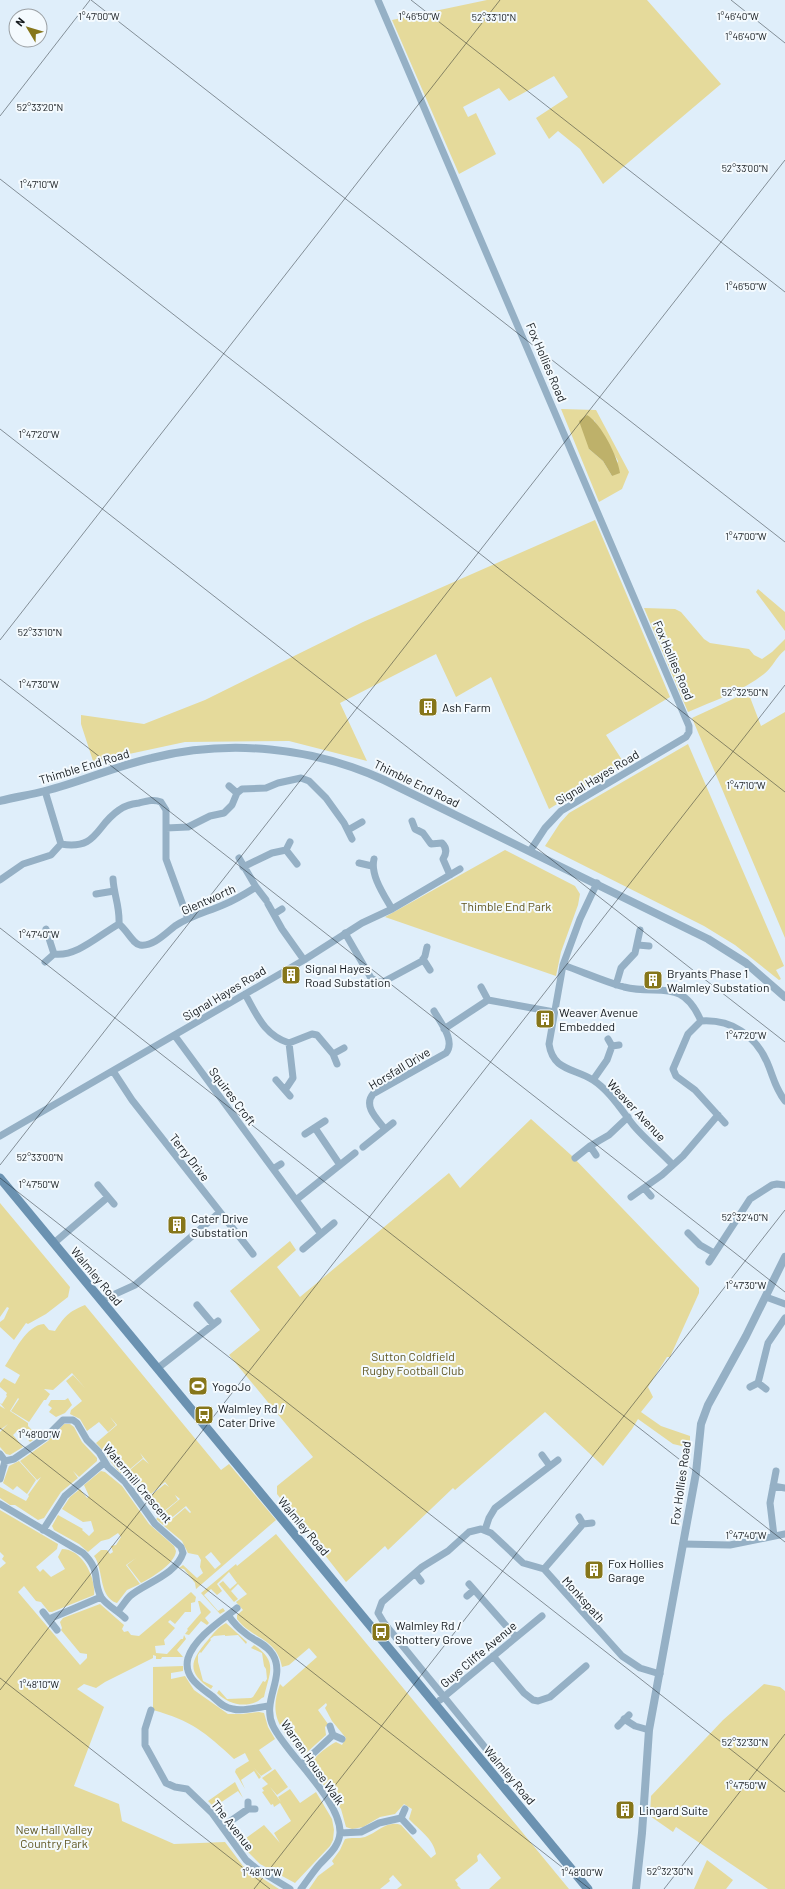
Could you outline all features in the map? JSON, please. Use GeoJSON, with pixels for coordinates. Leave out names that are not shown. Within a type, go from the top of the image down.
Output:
{"type":"FeatureCollection","features":[{"type":"Feature","properties":{"kind":"main road","name":"Walmley Road"},"geometry":{"type":"LineString","coordinates":[[0,1178],[588,1889]]}},
{"type":"Feature","properties":{"kind":"street","name":"Fox Hollies Road"},"geometry":{"type":"LineString","coordinates":[[378,0],[627,578],[689,726],[688,735]]}},
{"type":"Feature","properties":{"kind":"street","name":"Signal Hayes Road"},"geometry":{"type":"LineString","coordinates":[[530,851],[545,828],[561,811],[688,735]]}},
{"type":"Feature","properties":{"kind":"street","name":"Thimble End Road"},"geometry":{"type":"LineString","coordinates":[[0,800],[45,791],[153,757],[185,752],[247,749],[291,752],[330,760],[357,768],[597,883],[708,939],[746,963],[785,997]]}},
{"type":"Feature","properties":{"kind":"street"},"geometry":{"type":"LineString","coordinates":[[166,828],[188,827],[210,816],[224,813],[232,805],[237,793],[242,789],[266,788],[278,783],[306,778],[326,798],[348,830],[352,839]]}},
{"type":"Feature","properties":{"kind":"street"},"geometry":{"type":"LineString","coordinates":[[228,786],[237,793]]}},
{"type":"Feature","properties":{"kind":"street"},"geometry":{"type":"LineString","coordinates":[[45,791],[61,844]]}},
{"type":"Feature","properties":{"kind":"street"},"geometry":{"type":"LineString","coordinates":[[61,844],[79,845],[86,843],[93,838],[111,816],[119,809],[149,801],[158,801],[165,807],[166,860],[188,919]]}},
{"type":"Feature","properties":{"kind":"street"},"geometry":{"type":"LineString","coordinates":[[412,821],[415,829],[423,833],[431,844],[437,842],[442,843],[445,846],[446,852],[443,859],[450,875]]}},
{"type":"Feature","properties":{"kind":"street"},"geometry":{"type":"LineString","coordinates":[[348,830],[362,822]]}},
{"type":"Feature","properties":{"kind":"street"},"geometry":{"type":"LineString","coordinates":[[286,850],[290,842]]}},
{"type":"Feature","properties":{"kind":"street"},"geometry":{"type":"LineString","coordinates":[[0,880],[23,864],[51,855],[61,844]]}},
{"type":"Feature","properties":{"kind":"street"},"geometry":{"type":"LineString","coordinates":[[286,850],[297,864]]}},
{"type":"Feature","properties":{"kind":"street"},"geometry":{"type":"LineString","coordinates":[[243,867],[272,853],[286,850]]}},
{"type":"Feature","properties":{"kind":"street"},"geometry":{"type":"LineString","coordinates":[[239,858],[256,888],[267,902],[304,960]]}},
{"type":"Feature","properties":{"kind":"street"},"geometry":{"type":"LineString","coordinates":[[359,863],[373,862],[380,887],[392,909]]}},
{"type":"Feature","properties":{"kind":"street","name":"Signal Hayes Road"},"geometry":{"type":"LineString","coordinates":[[0,1136],[304,960],[345,933],[392,909],[460,869]]}},
{"type":"Feature","properties":{"kind":"street"},"geometry":{"type":"LineString","coordinates":[[45,962],[54,954],[63,955],[75,951],[119,924],[119,905],[114,890],[113,879]]}},
{"type":"Feature","properties":{"kind":"street","name":"Weaver Avenue"},"geometry":{"type":"LineString","coordinates":[[597,883],[580,919],[563,965],[549,1044],[552,1057],[565,1068],[593,1080],[604,1089],[628,1118],[674,1165]]}},
{"type":"Feature","properties":{"kind":"street","name":"Glentworth"},"geometry":{"type":"LineString","coordinates":[[119,924],[128,932],[134,942],[142,945],[160,938],[188,919],[222,906],[256,888]]}},
{"type":"Feature","properties":{"kind":"street"},"geometry":{"type":"LineString","coordinates":[[96,894],[114,890]]}},
{"type":"Feature","properties":{"kind":"street"},"geometry":{"type":"LineString","coordinates":[[274,914],[282,909]]}},
{"type":"Feature","properties":{"kind":"street"},"geometry":{"type":"LineString","coordinates":[[46,930],[54,954]]}},
{"type":"Feature","properties":{"kind":"street"},"geometry":{"type":"LineString","coordinates":[[616,985],[621,968],[631,959],[638,945],[640,930]]}},
{"type":"Feature","properties":{"kind":"street"},"geometry":{"type":"LineString","coordinates":[[345,933],[372,978],[378,982],[383,982],[423,959],[427,947]]}},
{"type":"Feature","properties":{"kind":"street"},"geometry":{"type":"LineString","coordinates":[[638,945],[649,946]]}},
{"type":"Feature","properties":{"kind":"street"},"geometry":{"type":"LineString","coordinates":[[423,959],[430,970]]}},
{"type":"Feature","properties":{"kind":"street"},"geometry":{"type":"LineString","coordinates":[[563,965],[616,985],[660,989],[680,994],[696,1009],[701,1021]]}},
{"type":"Feature","properties":{"kind":"street"},"geometry":{"type":"LineString","coordinates":[[481,987],[488,1000]]}},
{"type":"Feature","properties":{"kind":"street"},"geometry":{"type":"LineString","coordinates":[[244,994],[268,1032],[273,1037],[289,1043],[314,1034],[320,1037],[333,1054],[337,1064]]}},
{"type":"Feature","properties":{"kind":"street"},"geometry":{"type":"LineString","coordinates":[[444,1029],[488,1000],[554,1012]]}},
{"type":"Feature","properties":{"kind":"street","name":"Horsfall Drive"},"geometry":{"type":"LineString","coordinates":[[385,1128],[371,1111],[369,1102],[370,1097],[446,1053],[449,1049],[450,1042],[434,1010]]}},
{"type":"Feature","properties":{"kind":"street"},"geometry":{"type":"LineString","coordinates":[[725,1123],[695,1090],[676,1076],[674,1069],[688,1034],[701,1021],[724,1022],[746,1034],[762,1052],[768,1063],[774,1084],[785,1101]]}},
{"type":"Feature","properties":{"kind":"street","name":"Squires Croft"},"geometry":{"type":"LineString","coordinates":[[174,1036],[321,1234]]}},
{"type":"Feature","properties":{"kind":"street"},"geometry":{"type":"LineString","coordinates":[[593,1080],[607,1060],[615,1045],[608,1038]]}},
{"type":"Feature","properties":{"kind":"street"},"geometry":{"type":"LineString","coordinates":[[285,1090],[293,1078],[289,1043]]}},
{"type":"Feature","properties":{"kind":"street"},"geometry":{"type":"LineString","coordinates":[[333,1054],[344,1048]]}},
{"type":"Feature","properties":{"kind":"street","name":"Terry Drive"},"geometry":{"type":"LineString","coordinates":[[113,1071],[132,1100],[219,1213],[253,1254]]}},
{"type":"Feature","properties":{"kind":"street"},"geometry":{"type":"LineString","coordinates":[[276,1080],[290,1096]]}},
{"type":"Feature","properties":{"kind":"street"},"geometry":{"type":"LineString","coordinates":[[631,1198],[674,1165],[718,1115]]}},
{"type":"Feature","properties":{"kind":"street"},"geometry":{"type":"LineString","coordinates":[[575,1158],[590,1146],[608,1135],[628,1118]]}},
{"type":"Feature","properties":{"kind":"street"},"geometry":{"type":"LineString","coordinates":[[306,1134],[325,1121]]}},
{"type":"Feature","properties":{"kind":"street"},"geometry":{"type":"LineString","coordinates":[[363,1147],[393,1123]]}},
{"type":"Feature","properties":{"kind":"street"},"geometry":{"type":"LineString","coordinates":[[315,1128],[340,1165]]}},
{"type":"Feature","properties":{"kind":"street"},"geometry":{"type":"LineString","coordinates":[[590,1146],[596,1155]]}},
{"type":"Feature","properties":{"kind":"street"},"geometry":{"type":"LineString","coordinates":[[296,1200],[355,1153]]}},
{"type":"Feature","properties":{"kind":"street"},"geometry":{"type":"LineString","coordinates":[[273,1169],[281,1164]]}},
{"type":"Feature","properties":{"kind":"street"},"geometry":{"type":"LineString","coordinates":[[98,1185],[114,1204]]}},
{"type":"Feature","properties":{"kind":"street"},"geometry":{"type":"LineString","coordinates":[[709,1262],[750,1199],[772,1185],[785,1185]]}},
{"type":"Feature","properties":{"kind":"street"},"geometry":{"type":"LineString","coordinates":[[644,1188],[651,1196]]}},
{"type":"Feature","properties":{"kind":"street"},"geometry":{"type":"LineString","coordinates":[[54,1243],[108,1197]]}},
{"type":"Feature","properties":{"kind":"street"},"geometry":{"type":"LineString","coordinates":[[102,1300],[135,1285],[219,1213]]}},
{"type":"Feature","properties":{"kind":"street"},"geometry":{"type":"LineString","coordinates":[[303,1249],[334,1223]]}},
{"type":"Feature","properties":{"kind":"street"},"geometry":{"type":"LineString","coordinates":[[688,1233],[700,1245],[714,1253]]}},
{"type":"Feature","properties":{"kind":"street","name":"Fox Hollies Road"},"geometry":{"type":"LineString","coordinates":[[636,1889],[642,1833],[649,1730],[684,1544],[696,1473],[699,1437],[705,1412],[766,1297],[785,1257]]}},
{"type":"Feature","properties":{"kind":"street"},"geometry":{"type":"LineString","coordinates":[[766,1297],[785,1304]]}},
{"type":"Feature","properties":{"kind":"street"},"geometry":{"type":"LineString","coordinates":[[158,1368],[215,1322],[197,1305]]}},
{"type":"Feature","properties":{"kind":"street"},"geometry":{"type":"LineString","coordinates":[[750,1387],[758,1382],[768,1344],[785,1318]]}},
{"type":"Feature","properties":{"kind":"street"},"geometry":{"type":"LineString","coordinates":[[758,1382],[766,1389]]}},
{"type":"Feature","properties":{"kind":"street","name":"Watermill Crescent"},"geometry":{"type":"LineString","coordinates":[[5,1461],[14,1459],[46,1438],[59,1422],[68,1419],[77,1422],[87,1440],[99,1452],[112,1472],[130,1487],[155,1524],[181,1547],[183,1553],[178,1562],[158,1579],[129,1597],[118,1611]]}},
{"type":"Feature","properties":{"kind":"street"},"geometry":{"type":"LineString","coordinates":[[0,1454],[5,1461],[4,1470],[0,1479]]}},
{"type":"Feature","properties":{"kind":"street"},"geometry":{"type":"LineString","coordinates":[[542,1455],[550,1466]]}},
{"type":"Feature","properties":{"kind":"street"},"geometry":{"type":"LineString","coordinates":[[485,1530],[492,1512],[558,1460]]}},
{"type":"Feature","properties":{"kind":"street"},"geometry":{"type":"LineString","coordinates":[[43,1530],[68,1493],[105,1462]]}},
{"type":"Feature","properties":{"kind":"street"},"geometry":{"type":"LineString","coordinates":[[774,1536],[770,1514],[772,1486],[776,1471]]}},
{"type":"Feature","properties":{"kind":"street"},"geometry":{"type":"LineString","coordinates":[[772,1486],[785,1488]]}},
{"type":"Feature","properties":{"kind":"street"},"geometry":{"type":"LineString","coordinates":[[0,1504],[76,1549],[90,1560],[96,1572],[102,1597],[125,1618]]}},
{"type":"Feature","properties":{"kind":"street"},"geometry":{"type":"LineString","coordinates":[[579,1517],[583,1524]]}},
{"type":"Feature","properties":{"kind":"street"},"geometry":{"type":"LineString","coordinates":[[505,1772],[379,1617],[379,1608],[382,1602],[415,1573],[427,1563],[448,1551],[468,1532],[476,1529],[485,1530],[494,1535],[523,1563],[544,1569],[583,1524],[592,1523]]}},
{"type":"Feature","properties":{"kind":"street"},"geometry":{"type":"LineString","coordinates":[[684,1544],[730,1545],[785,1534]]}},
{"type":"Feature","properties":{"kind":"street","name":"Monkspath"},"geometry":{"type":"LineString","coordinates":[[544,1569],[622,1656],[640,1668],[660,1674]]}},
{"type":"Feature","properties":{"kind":"street"},"geometry":{"type":"LineString","coordinates":[[415,1573],[421,1580]]}},
{"type":"Feature","properties":{"kind":"street"},"geometry":{"type":"LineString","coordinates":[[468,1584],[516,1636]]}},
{"type":"Feature","properties":{"kind":"street"},"geometry":{"type":"LineString","coordinates":[[468,1596],[474,1590]]}},
{"type":"Feature","properties":{"kind":"street"},"geometry":{"type":"LineString","coordinates":[[49,1619],[102,1597]]}},
{"type":"Feature","properties":{"kind":"street"},"geometry":{"type":"LineString","coordinates":[[237,1608],[215,1624],[192,1650],[188,1658],[189,1673],[200,1688],[223,1706],[232,1709],[244,1710],[269,1706]]}},
{"type":"Feature","properties":{"kind":"street"},"geometry":{"type":"LineString","coordinates":[[43,1612],[57,1630]]}},
{"type":"Feature","properties":{"kind":"street","name":"Guys Cliffe Avenue"},"geometry":{"type":"LineString","coordinates":[[530,1615],[535,1621]]}},
{"type":"Feature","properties":{"kind":"street","name":"Warren House Walk"},"geometry":{"type":"LineString","coordinates":[[228,1616],[241,1630],[262,1644],[273,1655],[277,1669],[269,1706],[272,1724],[336,1813],[340,1832]]}},
{"type":"Feature","properties":{"kind":"street","name":"Guys Cliffe Avenue"},"geometry":{"type":"LineString","coordinates":[[436,1704],[516,1636],[542,1616]]}},
{"type":"Feature","properties":{"kind":"street"},"geometry":{"type":"LineString","coordinates":[[492,1656],[524,1693],[533,1700],[544,1700],[550,1697],[586,1666]]}},
{"type":"Feature","properties":{"kind":"street"},"geometry":{"type":"LineString","coordinates":[[575,1665],[580,1671]]}},
{"type":"Feature","properties":{"kind":"street","name":"The Avenue"},"geometry":{"type":"LineString","coordinates":[[151,1710],[145,1729],[145,1745],[156,1762],[166,1783],[175,1787],[187,1789],[212,1813],[246,1860],[257,1869],[290,1889]]}},
{"type":"Feature","properties":{"kind":"street"},"geometry":{"type":"LineString","coordinates":[[618,1726],[627,1717],[635,1726],[649,1730]]}},
{"type":"Feature","properties":{"kind":"street"},"geometry":{"type":"LineString","coordinates":[[330,1726],[333,1735],[342,1739]]}},
{"type":"Feature","properties":{"kind":"street"},"geometry":{"type":"LineString","coordinates":[[302,1764],[333,1735]]}},
{"type":"Feature","properties":{"kind":"street"},"geometry":{"type":"LineString","coordinates":[[491,1771],[499,1765]]}},
{"type":"Feature","properties":{"kind":"street"},"geometry":{"type":"LineString","coordinates":[[222,1827],[250,1807]]}},
{"type":"Feature","properties":{"kind":"street"},"geometry":{"type":"LineString","coordinates":[[401,1818],[405,1810]]}},
{"type":"Feature","properties":{"kind":"street"},"geometry":{"type":"LineString","coordinates":[[301,1889],[319,1865],[333,1852],[340,1832],[361,1832],[379,1823],[401,1818]]}},
{"type":"Feature","properties":{"kind":"street"},"geometry":{"type":"LineString","coordinates":[[401,1818],[413,1831]]}},
{"type":"Feature","properties":{"kind":"green space"},"geometry":{"type":"Polygon","coordinates":[[[487,0],[647,0],[721,84],[603,184],[580,149],[558,131],[549,139],[536,118],[568,97],[554,76],[509,101],[499,88],[463,107],[468,117],[476,113],[496,154],[459,174],[392,20],[487,0]]]}},
{"type":"Feature","properties":{"kind":"green space"},"geometry":{"type":"Polygon","coordinates":[[[561,409],[596,410],[629,472],[622,489],[599,502],[561,409]],[[594,420],[589,449],[603,461],[612,476],[618,461],[594,420]]]}},
{"type":"Feature","properties":{"kind":"green space"},"geometry":{"type":"Polygon","coordinates":[[[595,520],[670,697],[606,735],[624,763],[549,809],[491,677],[456,697],[436,654],[340,703],[367,761],[289,741],[185,742],[129,754],[94,764],[81,724],[81,715],[144,724],[205,700],[363,622],[595,520]]]}},
{"type":"Feature","properties":{"kind":"green space"},"geometry":{"type":"Polygon","coordinates":[[[758,589],[785,612],[785,631],[756,592],[758,589]]]}},
{"type":"Feature","properties":{"kind":"green space"},"geometry":{"type":"Polygon","coordinates":[[[644,608],[675,609],[681,612],[704,639],[710,643],[749,649],[754,655],[762,659],[772,652],[785,639],[785,650],[767,671],[747,686],[688,712],[644,608]]]}},
{"type":"Feature","properties":{"kind":"green space"},"geometry":{"type":"Polygon","coordinates":[[[748,692],[761,726],[785,712],[785,938],[692,718],[748,692]]]}},
{"type":"Feature","properties":{"kind":"green space"},"geometry":{"type":"Polygon","coordinates":[[[688,744],[784,966],[776,970],[781,979],[779,980],[735,945],[704,926],[545,846],[560,823],[569,813],[688,744]]]}},
{"type":"Feature","properties":{"kind":"green space","name":"Thimble End Park"},"geometry":{"type":"Polygon","coordinates":[[[505,850],[575,886],[580,894],[578,905],[561,952],[556,976],[385,917],[505,850]]]}},
{"type":"Feature","properties":{"kind":"green space","name":"Sutton Coldfield Rugby Football Club"},"geometry":{"type":"Polygon","coordinates":[[[531,1119],[571,1155],[699,1288],[699,1293],[670,1357],[667,1357],[648,1387],[653,1397],[641,1412],[661,1426],[690,1436],[690,1448],[673,1444],[638,1419],[603,1466],[545,1412],[455,1490],[453,1488],[388,1550],[385,1546],[346,1582],[277,1494],[277,1486],[313,1457],[229,1355],[260,1330],[230,1291],[290,1241],[296,1250],[277,1267],[300,1297],[449,1173],[460,1188],[531,1119]]]}},
{"type":"Feature","properties":{"kind":"green space"},"geometry":{"type":"Polygon","coordinates":[[[0,1203],[70,1287],[68,1297],[46,1314],[28,1324],[26,1323],[14,1340],[0,1327],[0,1322],[4,1319],[9,1308],[7,1307],[0,1317],[0,1203]]]}},
{"type":"Feature","properties":{"kind":"green space"},"geometry":{"type":"Polygon","coordinates":[[[85,1305],[221,1470],[229,1464],[276,1520],[196,1589],[195,1583],[184,1569],[179,1568],[183,1565],[197,1578],[203,1573],[200,1567],[201,1560],[198,1555],[188,1553],[182,1541],[164,1526],[185,1508],[190,1513],[191,1512],[186,1506],[163,1525],[156,1519],[180,1499],[175,1495],[178,1500],[163,1512],[150,1496],[165,1484],[169,1487],[165,1482],[144,1500],[132,1482],[124,1475],[143,1459],[149,1464],[140,1453],[143,1458],[123,1475],[115,1468],[96,1443],[117,1425],[110,1417],[116,1425],[108,1432],[99,1422],[87,1431],[80,1419],[70,1414],[71,1410],[82,1401],[66,1381],[73,1375],[85,1388],[72,1373],[53,1390],[44,1389],[50,1394],[29,1422],[11,1411],[19,1399],[18,1398],[10,1411],[28,1423],[28,1426],[39,1436],[30,1442],[19,1429],[13,1435],[23,1447],[10,1455],[6,1454],[0,1447],[0,1432],[8,1424],[0,1430],[0,1406],[5,1409],[0,1403],[2,1404],[7,1396],[7,1393],[0,1387],[0,1383],[4,1378],[15,1384],[20,1375],[5,1366],[21,1340],[32,1329],[44,1324],[49,1330],[55,1331],[67,1315],[85,1305]],[[211,1552],[205,1557],[215,1569],[221,1564],[211,1552]]]}},
{"type":"Feature","properties":{"kind":"green space"},"geometry":{"type":"Polygon","coordinates":[[[68,1398],[72,1405],[65,1413],[56,1417],[49,1412],[52,1408],[48,1405],[51,1400],[65,1400],[68,1398]]]}},
{"type":"Feature","properties":{"kind":"green space"},"geometry":{"type":"Polygon","coordinates":[[[64,1424],[70,1424],[74,1427],[82,1442],[97,1458],[97,1461],[79,1477],[73,1471],[78,1478],[61,1492],[44,1518],[38,1520],[15,1505],[10,1505],[0,1498],[0,1487],[26,1501],[29,1496],[28,1495],[41,1477],[37,1480],[20,1461],[48,1441],[64,1424]]]}},
{"type":"Feature","properties":{"kind":"green space"},"geometry":{"type":"Polygon","coordinates":[[[19,1461],[36,1480],[27,1494],[17,1486],[13,1490],[3,1483],[9,1466],[19,1461]]]}},
{"type":"Feature","properties":{"kind":"green space"},"geometry":{"type":"Polygon","coordinates":[[[101,1471],[105,1472],[122,1486],[149,1524],[174,1546],[176,1551],[172,1561],[167,1566],[141,1583],[127,1565],[136,1558],[126,1565],[140,1584],[127,1590],[117,1603],[111,1600],[104,1589],[99,1568],[94,1556],[101,1550],[107,1550],[110,1554],[113,1552],[111,1546],[116,1545],[121,1537],[118,1533],[109,1539],[101,1541],[88,1552],[79,1544],[54,1530],[52,1526],[58,1515],[83,1529],[82,1530],[89,1536],[94,1531],[91,1521],[83,1522],[62,1509],[70,1497],[80,1489],[87,1498],[89,1496],[84,1485],[101,1471]]]}},
{"type":"Feature","properties":{"kind":"green space","name":"New Hall Valley Country Park"},"geometry":{"type":"Polygon","coordinates":[[[0,1510],[58,1544],[57,1549],[36,1567],[40,1572],[43,1569],[51,1577],[65,1569],[58,1557],[62,1549],[69,1550],[76,1554],[86,1565],[93,1580],[94,1595],[52,1612],[49,1612],[41,1602],[36,1601],[24,1586],[18,1592],[80,1665],[87,1658],[87,1654],[80,1653],[61,1630],[62,1628],[60,1622],[63,1618],[100,1604],[124,1625],[122,1629],[124,1632],[128,1631],[131,1635],[139,1636],[191,1592],[196,1597],[195,1602],[191,1603],[191,1612],[185,1612],[175,1624],[170,1620],[168,1622],[175,1628],[164,1640],[165,1645],[155,1646],[156,1653],[167,1654],[181,1639],[183,1639],[184,1635],[186,1639],[177,1650],[183,1657],[162,1657],[161,1659],[156,1659],[156,1656],[153,1655],[153,1658],[96,1688],[84,1684],[77,1689],[104,1707],[74,1786],[119,1804],[122,1821],[174,1844],[225,1842],[243,1866],[279,1889],[0,1889],[0,1568],[6,1563],[2,1559],[4,1556],[0,1552],[0,1510]]]}},
{"type":"Feature","properties":{"kind":"green space"},"geometry":{"type":"Polygon","coordinates":[[[276,1534],[569,1889],[489,1889],[501,1878],[480,1853],[477,1856],[478,1861],[455,1880],[461,1889],[397,1889],[402,1885],[393,1875],[389,1879],[390,1881],[380,1889],[309,1889],[318,1876],[334,1864],[332,1861],[340,1850],[345,1839],[365,1837],[391,1824],[401,1825],[431,1858],[436,1854],[429,1839],[409,1819],[412,1809],[404,1804],[395,1814],[380,1817],[363,1827],[352,1829],[346,1827],[341,1809],[310,1766],[314,1759],[325,1749],[336,1742],[342,1745],[346,1738],[332,1721],[325,1708],[327,1705],[326,1703],[318,1710],[328,1724],[325,1727],[326,1735],[304,1755],[300,1753],[282,1729],[276,1714],[275,1705],[280,1684],[283,1687],[317,1657],[309,1648],[289,1665],[282,1667],[279,1657],[270,1644],[243,1626],[237,1619],[237,1615],[243,1610],[236,1602],[247,1594],[238,1584],[231,1591],[238,1599],[234,1602],[219,1584],[223,1581],[230,1589],[237,1583],[229,1572],[217,1584],[222,1591],[217,1595],[211,1589],[204,1595],[218,1611],[223,1608],[225,1611],[220,1614],[201,1593],[276,1534]]]}},
{"type":"Feature","properties":{"kind":"green space"},"geometry":{"type":"Polygon","coordinates":[[[198,1601],[200,1601],[211,1612],[205,1618],[209,1623],[207,1625],[201,1621],[189,1635],[185,1634],[188,1630],[187,1629],[201,1613],[198,1601]]]}},
{"type":"Feature","properties":{"kind":"green space"},"geometry":{"type":"Polygon","coordinates":[[[226,1623],[247,1642],[246,1644],[238,1635],[214,1636],[210,1639],[211,1640],[201,1653],[200,1652],[198,1655],[198,1662],[203,1681],[213,1686],[211,1689],[197,1677],[194,1672],[194,1660],[212,1635],[226,1623]]]}},
{"type":"Feature","properties":{"kind":"green space"},"geometry":{"type":"Polygon","coordinates":[[[254,1645],[267,1657],[270,1668],[270,1674],[264,1697],[251,1704],[235,1704],[221,1697],[217,1693],[219,1690],[227,1699],[251,1698],[263,1681],[265,1682],[267,1679],[262,1653],[251,1648],[254,1645]]]}},
{"type":"Feature","properties":{"kind":"green space"},"geometry":{"type":"Polygon","coordinates":[[[183,1666],[183,1671],[171,1673],[171,1679],[185,1676],[194,1690],[228,1714],[264,1713],[268,1727],[275,1739],[259,1750],[272,1769],[261,1776],[254,1768],[261,1777],[259,1779],[254,1771],[241,1780],[245,1789],[235,1772],[236,1769],[249,1761],[245,1753],[234,1759],[197,1728],[178,1718],[153,1710],[153,1667],[183,1666]]]}},
{"type":"Feature","properties":{"kind":"green space"},"geometry":{"type":"Polygon","coordinates":[[[764,1684],[780,1687],[785,1691],[785,1889],[768,1889],[676,1827],[673,1832],[650,1816],[651,1796],[723,1720],[764,1684]]]}},
{"type":"Feature","properties":{"kind":"green space"},"geometry":{"type":"Polygon","coordinates":[[[275,1769],[288,1787],[277,1795],[270,1787],[281,1802],[278,1797],[290,1789],[300,1803],[316,1792],[332,1819],[334,1830],[333,1840],[330,1846],[295,1883],[260,1864],[248,1852],[248,1849],[242,1841],[264,1825],[280,1843],[274,1833],[291,1821],[280,1803],[274,1807],[262,1792],[264,1791],[262,1788],[268,1784],[262,1778],[275,1769]]]}},
{"type":"Feature","properties":{"kind":"green space"},"geometry":{"type":"Polygon","coordinates":[[[235,1782],[243,1798],[238,1791],[214,1807],[208,1801],[235,1782]]]}},
{"type":"Feature","properties":{"kind":"green space"},"geometry":{"type":"Polygon","coordinates":[[[707,1860],[733,1880],[726,1889],[694,1889],[707,1860]]]}},
{"type":"Feature","properties":{"kind":"shaded area"},"geometry":{"type":"Polygon","coordinates":[[[587,415],[598,425],[608,441],[619,466],[620,473],[612,476],[603,461],[589,449],[579,421],[587,415]]]}},
{"type":"Feature","properties":{"kind":"place","name":"Ash Farm"},"geometry":{"type":"Point","coordinates":[428,707]}},
{"type":"Feature","properties":{"kind":"place","name":"Signal Hayes Road Substation"},"geometry":{"type":"Point","coordinates":[291,975]}},
{"type":"Feature","properties":{"kind":"place","name":"Bryants Phase 1 Walmley Substation"},"geometry":{"type":"Point","coordinates":[653,980]}},
{"type":"Feature","properties":{"kind":"place","name":"Weaver Avenue Embedded"},"geometry":{"type":"Point","coordinates":[545,1019]}},
{"type":"Feature","properties":{"kind":"place","name":"Cater Drive Substation"},"geometry":{"type":"Point","coordinates":[177,1225]}},
{"type":"Feature","properties":{"kind":"place","name":"YogoJo"},"geometry":{"type":"Point","coordinates":[198,1386]}},
{"type":"Feature","properties":{"kind":"place","name":"Walmley Rd / Cater Drive"},"geometry":{"type":"Point","coordinates":[204,1415]}},
{"type":"Feature","properties":{"kind":"place","name":"Fox Hollies Garage"},"geometry":{"type":"Point","coordinates":[594,1570]}},
{"type":"Feature","properties":{"kind":"place","name":"Walmley Rd / Shottery Grove"},"geometry":{"type":"Point","coordinates":[381,1632]}},
{"type":"Feature","properties":{"kind":"place","name":"Lingard Suite"},"geometry":{"type":"Point","coordinates":[625,1810]}}]}
